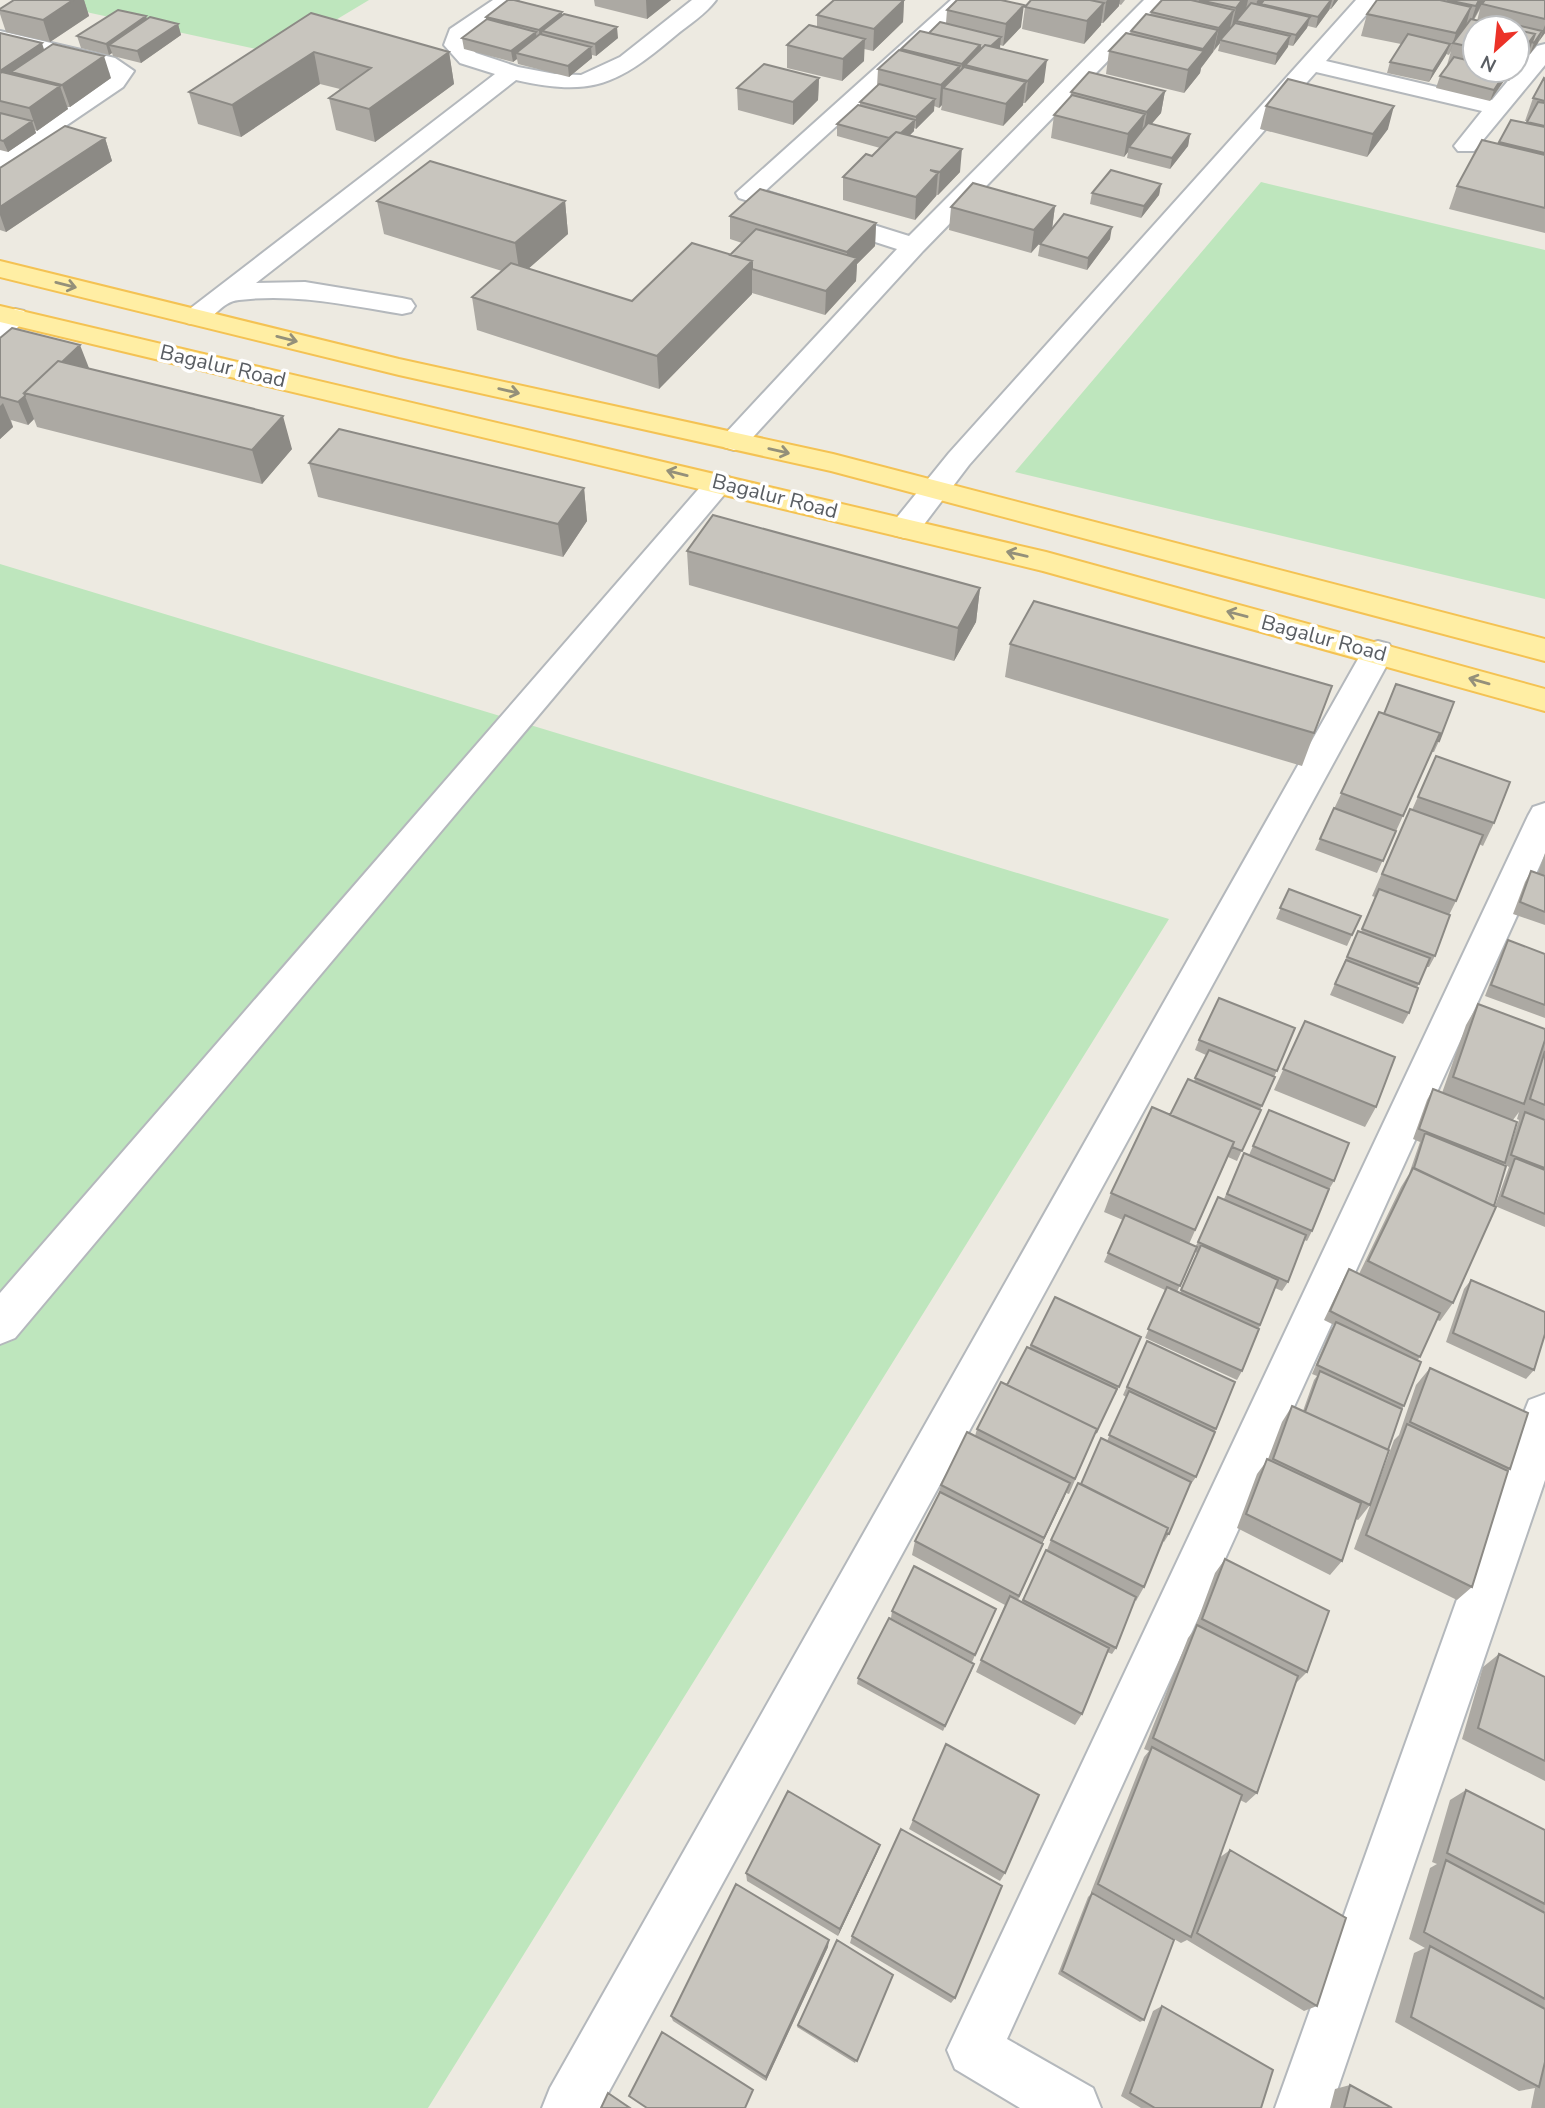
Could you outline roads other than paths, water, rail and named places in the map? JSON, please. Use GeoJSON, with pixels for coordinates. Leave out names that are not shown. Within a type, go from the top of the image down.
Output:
{"type":"FeatureCollection","features":[{"type":"Feature","properties":{"kind":"main road","name":"Bagalur Road"},"geometry":{"type":"LineString","coordinates":[[0,269],[399,367],[734,441],[936,490],[1545,650]]}},
{"type":"Feature","properties":{"kind":"main road","name":"Bagalur Road"},"geometry":{"type":"LineString","coordinates":[[5,320],[719,483],[1046,562],[1545,700]]}},
{"type":"Feature","properties":{"kind":"street"},"geometry":{"type":"LineString","coordinates":[[507,0],[458,34],[455,45],[468,58],[556,82],[583,82],[607,77],[705,0]]}},
{"type":"Feature","properties":{"kind":"street"},"geometry":{"type":"LineString","coordinates":[[914,246],[748,193],[964,0]]}},
{"type":"Feature","properties":{"kind":"street"},"geometry":{"type":"LineString","coordinates":[[734,441],[914,246],[1156,0]]}},
{"type":"Feature","properties":{"kind":"street"},"geometry":{"type":"LineString","coordinates":[[905,528],[959,459],[1308,64],[1368,0]]}},
{"type":"Feature","properties":{"kind":"street"},"geometry":{"type":"LineString","coordinates":[[0,160],[115,82],[123,71],[107,63],[1,39]]}},
{"type":"Feature","properties":{"kind":"street"},"geometry":{"type":"LineString","coordinates":[[1466,146],[1545,51]]}},
{"type":"Feature","properties":{"kind":"street"},"geometry":{"type":"LineString","coordinates":[[1308,64],[1498,108]]}},
{"type":"Feature","properties":{"kind":"street"},"geometry":{"type":"LineString","coordinates":[[196,317],[512,72]]}},
{"type":"Feature","properties":{"kind":"street"},"geometry":{"type":"LineString","coordinates":[[229,292],[315,291],[402,306]]}},
{"type":"Feature","properties":{"kind":"street"},"geometry":{"type":"LineString","coordinates":[[0,1324],[719,483]]}},
{"type":"Feature","properties":{"kind":"street"},"geometry":{"type":"LineString","coordinates":[[570,2108],[1378,652]]}},
{"type":"Feature","properties":{"kind":"street"},"geometry":{"type":"LineString","coordinates":[[1073,2108],[974,2050],[1545,816]]}},
{"type":"Feature","properties":{"kind":"street"},"geometry":{"type":"LineString","coordinates":[[1303,2108],[1545,1415]]}}]}
